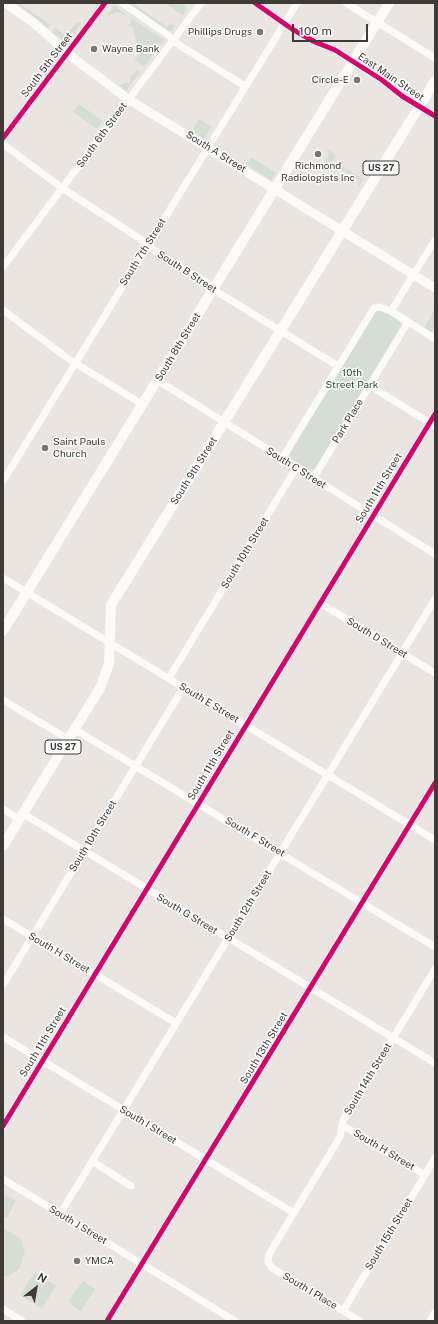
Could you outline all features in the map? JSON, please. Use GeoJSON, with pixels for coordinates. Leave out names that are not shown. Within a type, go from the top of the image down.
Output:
{"type":"FeatureCollection","features":[{"type":"Feature","properties":{"kind":"highway","name":"South 8th Street"},"geometry":{"type":"LineString","coordinates":[[3,631],[390,3]]}},
{"type":"Feature","properties":{"kind":"highway","name":"US 27"},"geometry":{"type":"LineString","coordinates":[[419,107],[435,81]]}},
{"type":"Feature","properties":{"kind":"highway","name":"South 9th Street"},"geometry":{"type":"LineString","coordinates":[[3,846],[103,680],[109,664],[111,605],[419,107]]}},
{"type":"Feature","properties":{"kind":"main road","name":"South A Street"},"geometry":{"type":"LineString","coordinates":[[6,3],[35,24],[67,53],[128,99],[435,288]]}},
{"type":"Feature","properties":{"kind":"street"},"geometry":{"type":"LineString","coordinates":[[3,8],[6,3]]}},
{"type":"Feature","properties":{"kind":"street","name":"South 5th Street"},"geometry":{"type":"LineString","coordinates":[[3,138],[105,3]]}},
{"type":"Feature","properties":{"kind":"street"},"geometry":{"type":"LineString","coordinates":[[122,3],[173,40],[245,86]]}},
{"type":"Feature","properties":{"kind":"street","name":"South 6th Street"},"geometry":{"type":"LineString","coordinates":[[3,267],[201,3]]}},
{"type":"Feature","properties":{"kind":"street","name":"East Main Street"},"geometry":{"type":"LineString","coordinates":[[254,3],[284,24],[315,42],[335,50],[419,107],[435,116]]}},
{"type":"Feature","properties":{"kind":"street","name":"South 7th Street"},"geometry":{"type":"LineString","coordinates":[[3,481],[207,147],[297,3]]}},
{"type":"Feature","properties":{"kind":"street"},"geometry":{"type":"LineString","coordinates":[[346,3],[435,58]]}},
{"type":"Feature","properties":{"kind":"street","name":"South B Street"},"geometry":{"type":"LineString","coordinates":[[3,144],[62,188],[115,224],[148,244],[156,252],[338,366]]}},
{"type":"Feature","properties":{"kind":"street"},"geometry":{"type":"LineString","coordinates":[[391,311],[435,240]]}},
{"type":"Feature","properties":{"kind":"street"},"geometry":{"type":"LineString","coordinates":[[282,459],[374,308],[379,307],[391,311],[435,339]]}},
{"type":"Feature","properties":{"kind":"street"},"geometry":{"type":"LineString","coordinates":[[3,310],[75,363],[142,404]]}},
{"type":"Feature","properties":{"kind":"street","name":"Park Place"},"geometry":{"type":"LineString","coordinates":[[313,479],[408,322]]}},
{"type":"Feature","properties":{"kind":"street","name":"South C Street"},"geometry":{"type":"LineString","coordinates":[[157,380],[372,516],[435,554]]}},
{"type":"Feature","properties":{"kind":"street"},"geometry":{"type":"LineString","coordinates":[[370,386],[432,424]]}},
{"type":"Feature","properties":{"kind":"street","name":"South 11th Street"},"geometry":{"type":"LineString","coordinates":[[3,1126],[372,516],[432,424],[435,414]]}},
{"type":"Feature","properties":{"kind":"street","name":"South 10th Street"},"geometry":{"type":"LineString","coordinates":[[169,678],[296,468]]}},
{"type":"Feature","properties":{"kind":"street","name":"South E Street"},"geometry":{"type":"LineString","coordinates":[[3,578],[435,840]]}},
{"type":"Feature","properties":{"kind":"street","name":"South 12th Street"},"geometry":{"type":"LineString","coordinates":[[60,1214],[435,598]]}},
{"type":"Feature","properties":{"kind":"street","name":"South D Street"},"geometry":{"type":"LineString","coordinates":[[320,603],[435,674]]}},
{"type":"Feature","properties":{"kind":"street","name":"South 10th Street"},"geometry":{"type":"LineString","coordinates":[[3,985],[184,688]]}},
{"type":"Feature","properties":{"kind":"street"},"geometry":{"type":"LineString","coordinates":[[3,700],[68,739]]}},
{"type":"Feature","properties":{"kind":"street","name":"South F Street"},"geometry":{"type":"LineString","coordinates":[[74,729],[435,947]]}},
{"type":"Feature","properties":{"kind":"street","name":"South 13th Street"},"geometry":{"type":"LineString","coordinates":[[108,1321],[435,783]]}},
{"type":"Feature","properties":{"kind":"street","name":"South G Street"},"geometry":{"type":"LineString","coordinates":[[3,809],[21,816],[84,852],[435,1063]]}},
{"type":"Feature","properties":{"kind":"street","name":"South H Street"},"geometry":{"type":"LineString","coordinates":[[3,919],[176,1023]]}},
{"type":"Feature","properties":{"kind":"street","name":"South 14th Street"},"geometry":{"type":"LineString","coordinates":[[269,1254],[340,1137],[342,1125],[347,1114],[435,968]]}},
{"type":"Feature","properties":{"kind":"street","name":"South I Street"},"geometry":{"type":"LineString","coordinates":[[3,1037],[294,1213]]}},
{"type":"Feature","properties":{"kind":"street","name":"South H Street"},"geometry":{"type":"LineString","coordinates":[[342,1125],[425,1175]]}},
{"type":"Feature","properties":{"kind":"street","name":"South 15th Street"},"geometry":{"type":"LineString","coordinates":[[343,1311],[435,1158]]}},
{"type":"Feature","properties":{"kind":"street"},"geometry":{"type":"LineString","coordinates":[[92,1162],[131,1186]]}},
{"type":"Feature","properties":{"kind":"street","name":"South J Street"},"geometry":{"type":"LineString","coordinates":[[3,1179],[235,1321]]}},
{"type":"Feature","properties":{"kind":"street","name":"South I Place"},"geometry":{"type":"LineString","coordinates":[[269,1254],[268,1262],[272,1268],[360,1321]]}},
{"type":"Feature","properties":{"kind":"street"},"geometry":{"type":"LineString","coordinates":[[3,1309],[22,1321]]}},
{"type":"Feature","properties":{"kind":"street"},"geometry":{"type":"LineString","coordinates":[[430,1321],[435,1312]]}},
{"type":"Feature","properties":{"kind":"green space"},"geometry":{"type":"Polygon","coordinates":[[[18,3],[51,25],[48,28],[18,3]]]}},
{"type":"Feature","properties":{"kind":"green space"},"geometry":{"type":"Polygon","coordinates":[[[127,3],[132,3],[167,27],[170,23],[175,26],[170,32],[127,3]]]}},
{"type":"Feature","properties":{"kind":"green space"},"geometry":{"type":"Polygon","coordinates":[[[165,3],[176,3],[180,5],[182,3],[187,9],[183,15],[165,3]]]}},
{"type":"Feature","properties":{"kind":"green space"},"geometry":{"type":"Polygon","coordinates":[[[114,5],[128,16],[117,12],[106,17],[114,5]]]}},
{"type":"Feature","properties":{"kind":"green space"},"geometry":{"type":"Polygon","coordinates":[[[133,19],[164,40],[144,67],[134,59],[138,55],[133,27],[128,26],[133,19]]]}},
{"type":"Feature","properties":{"kind":"green space"},"geometry":{"type":"Polygon","coordinates":[[[77,22],[81,24],[66,42],[52,32],[55,28],[66,36],[77,22]]]}},
{"type":"Feature","properties":{"kind":"green space"},"geometry":{"type":"Polygon","coordinates":[[[138,69],[140,72],[126,91],[119,85],[130,82],[130,78],[138,69]]]}},
{"type":"Feature","properties":{"kind":"green space"},"geometry":{"type":"Polygon","coordinates":[[[79,104],[103,121],[97,129],[73,112],[79,104]]]}},
{"type":"Feature","properties":{"kind":"green space"},"geometry":{"type":"Polygon","coordinates":[[[199,119],[212,127],[204,139],[192,131],[199,119]]]}},
{"type":"Feature","properties":{"kind":"green space"},"geometry":{"type":"Polygon","coordinates":[[[328,150],[337,155],[328,169],[323,165],[329,154],[327,152],[328,150]]]}},
{"type":"Feature","properties":{"kind":"green space"},"geometry":{"type":"Polygon","coordinates":[[[251,157],[276,173],[271,180],[247,165],[251,157]]]}},
{"type":"Feature","properties":{"kind":"green space"},"geometry":{"type":"Polygon","coordinates":[[[341,165],[364,179],[360,186],[358,185],[360,181],[339,168],[341,165]]]}},
{"type":"Feature","properties":{"kind":"green space"},"geometry":{"type":"Polygon","coordinates":[[[435,309],[435,327],[431,332],[424,328],[435,309]]]}},
{"type":"Feature","properties":{"kind":"green space","name":"10th Street Park"},"geometry":{"type":"Polygon","coordinates":[[[381,310],[400,322],[401,327],[316,468],[309,470],[291,459],[289,454],[374,312],[381,310]]]}},
{"type":"Feature","properties":{"kind":"green space"},"geometry":{"type":"Polygon","coordinates":[[[3,1194],[16,1200],[7,1218],[3,1216],[3,1194]]]}},
{"type":"Feature","properties":{"kind":"green space"},"geometry":{"type":"Polygon","coordinates":[[[3,1228],[20,1238],[25,1251],[19,1269],[9,1276],[3,1277],[3,1228]]]}},
{"type":"Feature","properties":{"kind":"green space"},"geometry":{"type":"Polygon","coordinates":[[[35,1272],[56,1286],[42,1309],[20,1295],[35,1272]]]}},
{"type":"Feature","properties":{"kind":"green space"},"geometry":{"type":"Polygon","coordinates":[[[83,1281],[95,1289],[81,1311],[68,1302],[83,1281]]]}},
{"type":"Feature","properties":{"kind":"cycle path"},"geometry":{"type":"LineString","coordinates":[[3,138],[105,3]]}},
{"type":"Feature","properties":{"kind":"cycle path"},"geometry":{"type":"LineString","coordinates":[[255,3],[292,29],[315,42],[335,50],[382,80],[402,96],[435,116]]}},
{"type":"Feature","properties":{"kind":"cycle path"},"geometry":{"type":"LineString","coordinates":[[3,1126],[435,414]]}},
{"type":"Feature","properties":{"kind":"cycle path"},"geometry":{"type":"LineString","coordinates":[[107,1321],[435,783]]}},
{"type":"Feature","properties":{"kind":"place","name":"Phillips Drugs"},"geometry":{"type":"Point","coordinates":[260,32]}},
{"type":"Feature","properties":{"kind":"place","name":"Wayne Bank"},"geometry":{"type":"Point","coordinates":[94,49]}},
{"type":"Feature","properties":{"kind":"place","name":"Circle-E"},"geometry":{"type":"Point","coordinates":[357,80]}},
{"type":"Feature","properties":{"kind":"place","name":"Richmond Radiologists Inc"},"geometry":{"type":"Point","coordinates":[318,154]}},
{"type":"Feature","properties":{"kind":"place","name":"Saint Pauls Church"},"geometry":{"type":"Point","coordinates":[45,448]}},
{"type":"Feature","properties":{"kind":"place","name":"YMCA"},"geometry":{"type":"Point","coordinates":[77,1261]}}]}
